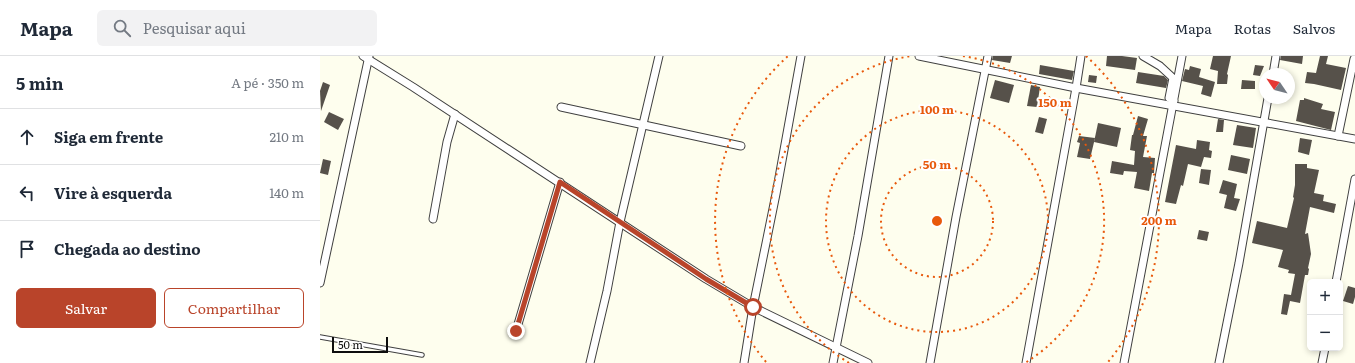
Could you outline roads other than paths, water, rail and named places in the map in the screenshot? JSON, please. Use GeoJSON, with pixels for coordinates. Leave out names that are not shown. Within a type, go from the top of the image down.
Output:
{"type":"FeatureCollection","features":[{"type":"Feature","properties":{"kind":"street"},"geometry":{"type":"LineString","coordinates":[[590,363],[607,292],[620,222],[659,56]]}},
{"type":"Feature","properties":{"kind":"street"},"geometry":{"type":"LineString","coordinates":[[744,363],[753,307],[776,194],[801,56]]}},
{"type":"Feature","properties":{"kind":"street"},"geometry":{"type":"LineString","coordinates":[[833,363],[859,228],[889,56]]}},
{"type":"Feature","properties":{"kind":"street"},"geometry":{"type":"LineString","coordinates":[[919,56],[1076,88],[1174,103],[1263,122],[1355,139]]}},
{"type":"Feature","properties":{"kind":"street"},"geometry":{"type":"LineString","coordinates":[[930,363],[956,216],[988,56]]}},
{"type":"Feature","properties":{"kind":"street"},"geometry":{"type":"LineString","coordinates":[[1026,363],[1081,56]]}},
{"type":"Feature","properties":{"kind":"street"},"geometry":{"type":"LineString","coordinates":[[1143,56],[1160,66],[1173,78],[1169,98],[1174,103]]}},
{"type":"Feature","properties":{"kind":"street"},"geometry":{"type":"LineString","coordinates":[[1124,363],[1182,56]]}},
{"type":"Feature","properties":{"kind":"street"},"geometry":{"type":"LineString","coordinates":[[1274,68],[1276,56]]}},
{"type":"Feature","properties":{"kind":"street"},"geometry":{"type":"LineString","coordinates":[[320,283],[367,57],[706,279],[753,307],[868,363]]}},
{"type":"Feature","properties":{"kind":"street"},"geometry":{"type":"LineString","coordinates":[[1338,136],[1354,58]]}},
{"type":"Feature","properties":{"kind":"street"},"geometry":{"type":"LineString","coordinates":[[1219,363],[1239,263],[1267,104]]}},
{"type":"Feature","properties":{"kind":"street"},"geometry":{"type":"LineString","coordinates":[[561,107],[740,146]]}},
{"type":"Feature","properties":{"kind":"street"},"geometry":{"type":"LineString","coordinates":[[433,219],[447,142],[455,114]]}},
{"type":"Feature","properties":{"kind":"street"},"geometry":{"type":"LineString","coordinates":[[1337,279],[1355,179]]}},
{"type":"Feature","properties":{"kind":"street"},"geometry":{"type":"LineString","coordinates":[[516,331],[560,182]]}},
{"type":"Feature","properties":{"kind":"street"},"geometry":{"type":"LineString","coordinates":[[1322,363],[1324,351]]}},
{"type":"Feature","properties":{"kind":"lane"},"geometry":{"type":"LineString","coordinates":[[320,337],[422,355]]}}]}
